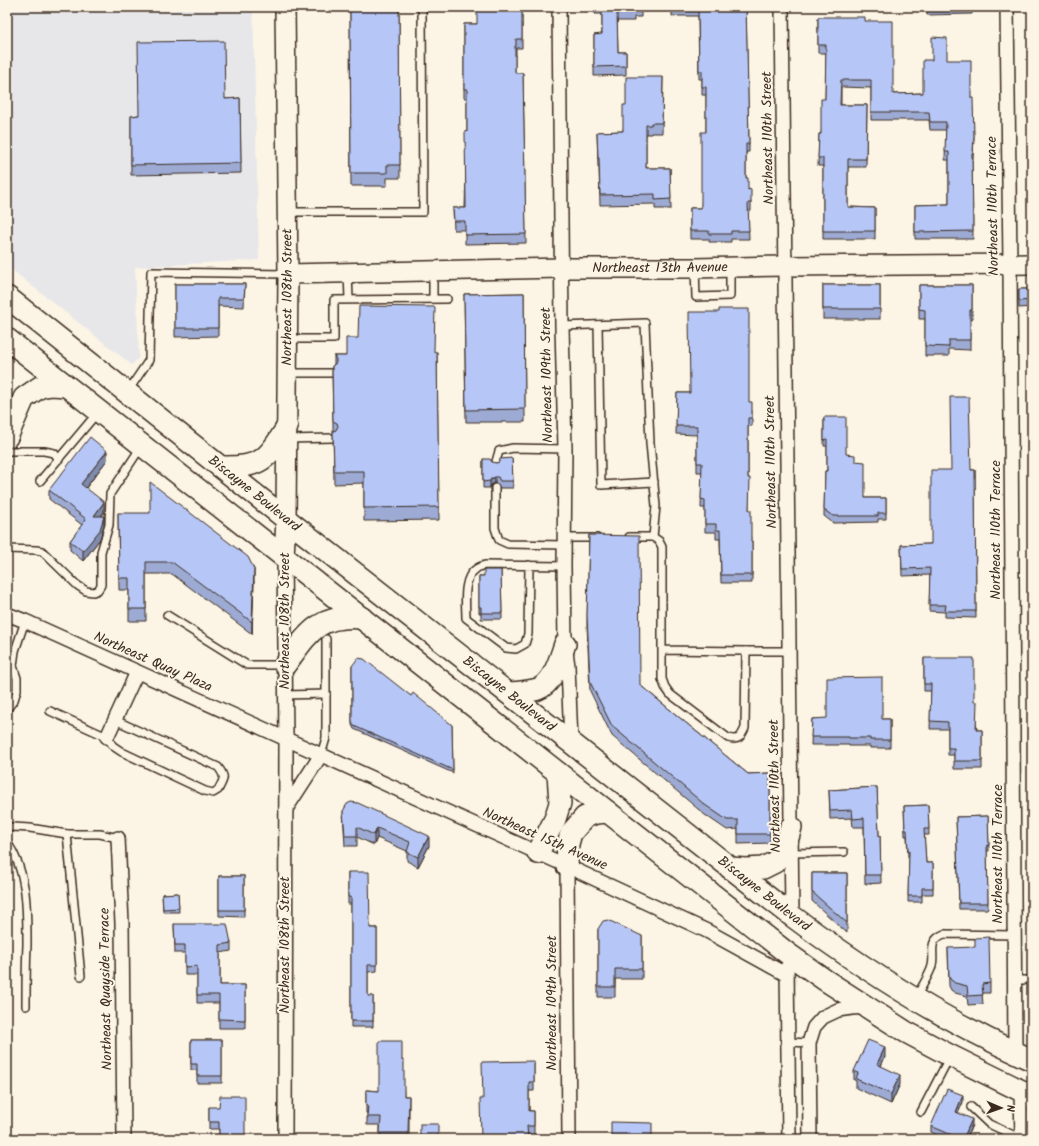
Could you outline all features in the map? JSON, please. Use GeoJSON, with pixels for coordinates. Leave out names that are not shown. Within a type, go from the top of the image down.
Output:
{"type":"FeatureCollection","features":[{"type":"Feature","properties":{"kind":"main road","name":"Biscayne Boulevard"},"geometry":{"type":"LineString","coordinates":[[7,297],[792,916],[868,970],[915,999],[980,1035],[1024,1057]]}},
{"type":"Feature","properties":{"kind":"main road"},"geometry":{"type":"LineString","coordinates":[[7,339],[787,953],[825,980],[906,1032],[950,1056],[1027,1094]]}},
{"type":"Feature","properties":{"kind":"main road"},"geometry":{"type":"LineString","coordinates":[[7,437],[24,398],[40,387],[52,385],[66,386]]}},
{"type":"Feature","properties":{"kind":"main road"},"geometry":{"type":"LineString","coordinates":[[221,467],[239,467],[253,464],[266,457],[287,433]]}},
{"type":"Feature","properties":{"kind":"main road"},"geometry":{"type":"LineString","coordinates":[[285,666],[308,634],[322,623],[338,618],[362,618]]}},
{"type":"Feature","properties":{"kind":"main road"},"geometry":{"type":"LineString","coordinates":[[510,693],[525,692],[542,686],[550,680],[558,665],[565,644]]}},
{"type":"Feature","properties":{"kind":"main road"},"geometry":{"type":"LineString","coordinates":[[538,853],[556,819],[560,803],[558,773]]}},
{"type":"Feature","properties":{"kind":"main road"},"geometry":{"type":"LineString","coordinates":[[567,866],[570,833],[585,816],[608,812]]}},
{"type":"Feature","properties":{"kind":"main road"},"geometry":{"type":"LineString","coordinates":[[730,868],[763,868],[775,862],[786,849],[791,827]]}},
{"type":"Feature","properties":{"kind":"street","name":"Northeast 108th Street"},"geometry":{"type":"LineString","coordinates":[[285,7],[288,274],[286,518],[284,557],[286,739],[285,1139]]}},
{"type":"Feature","properties":{"kind":"street","name":"Northeast 109th Street"},"geometry":{"type":"LineString","coordinates":[[559,7],[562,326],[565,449],[565,644],[568,666],[571,742]]}},
{"type":"Feature","properties":{"kind":"street","name":"Northeast 110th Street"},"geometry":{"type":"LineString","coordinates":[[782,7],[792,916]]}},
{"type":"Feature","properties":{"kind":"street","name":"Northeast 110th Terrace"},"geometry":{"type":"LineString","coordinates":[[1007,7],[1015,980],[1024,1057]]}},
{"type":"Feature","properties":{"kind":"street","name":"Northeast 13th Avenue"},"geometry":{"type":"LineString","coordinates":[[288,274],[562,268],[1032,264]]}},
{"type":"Feature","properties":{"kind":"street","name":"Northeast Quay Plaza"},"geometry":{"type":"LineString","coordinates":[[7,614],[286,739]]}},
{"type":"Feature","properties":{"kind":"street"},"geometry":{"type":"LineString","coordinates":[[107,737],[137,672]]}},
{"type":"Feature","properties":{"kind":"street","name":"Northeast 15th Avenue"},"geometry":{"type":"LineString","coordinates":[[286,739],[707,931],[787,975]]}},
{"type":"Feature","properties":{"kind":"street"},"geometry":{"type":"LineString","coordinates":[[286,809],[321,755]]}},
{"type":"Feature","properties":{"kind":"street","name":"Northeast Quayside Terrace"},"geometry":{"type":"LineString","coordinates":[[118,838],[122,924],[124,1139]]}},
{"type":"Feature","properties":{"kind":"street","name":"Northeast 109th Street"},"geometry":{"type":"LineString","coordinates":[[567,866],[569,1139]]}},
{"type":"Feature","properties":{"kind":"street"},"geometry":{"type":"LineString","coordinates":[[787,953],[790,1139]]}},
{"type":"Feature","properties":{"kind":"street"},"geometry":{"type":"LineString","coordinates":[[810,1139],[810,1043],[814,1027],[823,1017],[838,1010],[867,1007]]}},
{"type":"Feature","properties":{"kind":"street"},"geometry":{"type":"LineString","coordinates":[[1022,1139],[1027,1094]]}},
{"type":"Feature","properties":{"kind":"lane"},"geometry":{"type":"LineString","coordinates":[[287,212],[423,212],[422,7]]}},
{"type":"Feature","properties":{"kind":"lane"},"geometry":{"type":"LineString","coordinates":[[695,268],[696,298],[730,296],[730,267]]}},
{"type":"Feature","properties":{"kind":"lane"},"geometry":{"type":"LineString","coordinates":[[433,270],[433,298]]}},
{"type":"Feature","properties":{"kind":"lane"},"geometry":{"type":"LineString","coordinates":[[127,392],[149,360],[151,272],[288,274]]}},
{"type":"Feature","properties":{"kind":"lane"},"geometry":{"type":"LineString","coordinates":[[348,272],[349,299]]}},
{"type":"Feature","properties":{"kind":"lane"},"geometry":{"type":"LineString","coordinates":[[287,339],[334,339],[334,300],[447,299]]}},
{"type":"Feature","properties":{"kind":"lane"},"geometry":{"type":"LineString","coordinates":[[562,326],[646,323],[650,443],[656,506],[653,537]]}},
{"type":"Feature","properties":{"kind":"lane"},"geometry":{"type":"LineString","coordinates":[[598,325],[601,485],[654,482]]}},
{"type":"Feature","properties":{"kind":"lane"},"geometry":{"type":"LineString","coordinates":[[287,373],[332,373]]}},
{"type":"Feature","properties":{"kind":"lane"},"geometry":{"type":"LineString","coordinates":[[40,481],[99,412]]}},
{"type":"Feature","properties":{"kind":"lane"},"geometry":{"type":"LineString","coordinates":[[287,433],[333,438]]}},
{"type":"Feature","properties":{"kind":"lane"},"geometry":{"type":"LineString","coordinates":[[7,549],[42,551],[81,588],[86,591],[93,592],[98,590],[101,585],[101,552],[109,525],[110,494],[142,446]]}},
{"type":"Feature","properties":{"kind":"lane"},"geometry":{"type":"LineString","coordinates":[[495,465],[499,451],[513,448],[565,449]]}},
{"type":"Feature","properties":{"kind":"lane"},"geometry":{"type":"LineString","coordinates":[[7,451],[44,451],[54,453],[59,459]]}},
{"type":"Feature","properties":{"kind":"lane"},"geometry":{"type":"LineString","coordinates":[[495,488],[495,528],[499,540],[508,544],[601,538]]}},
{"type":"Feature","properties":{"kind":"lane"},"geometry":{"type":"LineString","coordinates":[[623,538],[653,537],[659,541],[662,547],[662,679],[665,687],[670,694],[728,738],[734,740],[743,734],[745,728],[746,651]]}},
{"type":"Feature","properties":{"kind":"lane"},"geometry":{"type":"LineString","coordinates":[[529,565],[528,634],[525,644],[516,649],[506,648],[466,618],[466,587],[469,577],[475,569],[485,565],[529,565],[564,566]]}},
{"type":"Feature","properties":{"kind":"lane"},"geometry":{"type":"LineString","coordinates":[[167,615],[247,665],[285,666]]}},
{"type":"Feature","properties":{"kind":"lane"},"geometry":{"type":"LineString","coordinates":[[13,666],[15,651],[25,621]]}},
{"type":"Feature","properties":{"kind":"lane"},"geometry":{"type":"LineString","coordinates":[[321,755],[326,738],[326,639]]}},
{"type":"Feature","properties":{"kind":"lane"},"geometry":{"type":"LineString","coordinates":[[662,650],[789,651]]}},
{"type":"Feature","properties":{"kind":"lane"},"geometry":{"type":"LineString","coordinates":[[7,661],[13,666],[18,678],[14,700],[7,708]]}},
{"type":"Feature","properties":{"kind":"lane"},"geometry":{"type":"LineString","coordinates":[[285,694],[326,694]]}},
{"type":"Feature","properties":{"kind":"lane"},"geometry":{"type":"LineString","coordinates":[[50,711],[107,737],[113,746],[122,752],[205,791],[213,793],[218,790],[224,780],[222,772],[218,766],[115,720]]}},
{"type":"Feature","properties":{"kind":"lane"},"geometry":{"type":"LineString","coordinates":[[7,828],[30,828],[67,834],[100,834],[118,838]]}},
{"type":"Feature","properties":{"kind":"lane"},"geometry":{"type":"LineString","coordinates":[[67,834],[81,976]]}},
{"type":"Feature","properties":{"kind":"lane"},"geometry":{"type":"LineString","coordinates":[[7,842],[22,871],[27,900],[26,1006]]}},
{"type":"Feature","properties":{"kind":"lane"},"geometry":{"type":"LineString","coordinates":[[791,853],[844,852]]}},
{"type":"Feature","properties":{"kind":"lane"},"geometry":{"type":"LineString","coordinates":[[915,999],[932,968],[933,944],[936,937],[944,934],[1015,935]]}},
{"type":"Feature","properties":{"kind":"lane"},"geometry":{"type":"LineString","coordinates":[[1015,980],[1032,980]]}},
{"type":"Feature","properties":{"kind":"lane"},"geometry":{"type":"LineString","coordinates":[[789,1042],[810,1043]]}},
{"type":"Feature","properties":{"kind":"lane"},"geometry":{"type":"LineString","coordinates":[[921,1112],[950,1056]]}},
{"type":"Feature","properties":{"kind":"lane"},"geometry":{"type":"LineString","coordinates":[[971,1108],[989,1124],[1022,1139]]}},
{"type":"Feature","properties":{"kind":"shaded area"},"geometry":{"type":"Polygon","coordinates":[[[7,7],[253,7],[259,260],[135,267],[139,357],[132,365],[7,266],[7,7]]]}},
{"type":"Feature","properties":{"kind":"building"},"geometry":{"type":"Polygon","coordinates":[[[350,7],[399,7],[400,165],[387,165],[387,173],[351,173],[350,7]]]}},
{"type":"Feature","properties":{"kind":"building"},"geometry":{"type":"Polygon","coordinates":[[[477,7],[522,7],[522,39],[516,39],[515,73],[523,73],[526,234],[465,235],[465,221],[454,221],[453,208],[466,208],[465,132],[467,132],[467,89],[464,89],[464,24],[477,24],[477,7]]]}},
{"type":"Feature","properties":{"kind":"building"},"geometry":{"type":"Polygon","coordinates":[[[602,7],[641,7],[634,8],[634,12],[617,12],[618,52],[626,52],[626,66],[594,67],[594,35],[602,34],[602,7]]]}},
{"type":"Feature","properties":{"kind":"building"},"geometry":{"type":"Polygon","coordinates":[[[672,7],[746,7],[749,144],[746,144],[746,178],[748,178],[748,190],[751,189],[751,203],[748,203],[749,231],[731,231],[731,234],[709,234],[709,231],[690,231],[690,208],[701,208],[701,132],[706,132],[706,87],[702,87],[702,71],[699,71],[698,8],[672,7]]]}},
{"type":"Feature","properties":{"kind":"building"},"geometry":{"type":"Polygon","coordinates":[[[818,17],[865,17],[865,21],[893,21],[893,94],[923,93],[923,60],[932,60],[932,37],[947,38],[947,60],[971,60],[971,98],[973,98],[974,136],[972,153],[973,231],[915,232],[915,205],[949,204],[949,152],[945,152],[946,122],[930,122],[929,112],[871,112],[871,80],[841,80],[840,105],[867,105],[866,159],[848,159],[848,207],[875,208],[875,231],[823,231],[823,158],[818,158],[819,134],[821,134],[821,99],[825,99],[826,45],[818,45],[818,17]]]}},
{"type":"Feature","properties":{"kind":"building"},"geometry":{"type":"Polygon","coordinates":[[[224,41],[225,99],[240,98],[241,163],[131,165],[131,116],[139,115],[138,42],[224,41]]]}},
{"type":"Feature","properties":{"kind":"building"},"geometry":{"type":"Polygon","coordinates":[[[626,77],[663,77],[662,123],[651,123],[651,125],[646,125],[646,168],[670,168],[671,199],[655,200],[655,194],[600,195],[597,132],[623,131],[623,105],[626,105],[626,77]]]}},
{"type":"Feature","properties":{"kind":"building"},"geometry":{"type":"Polygon","coordinates":[[[175,284],[245,284],[244,298],[218,298],[218,328],[175,328],[175,284]]]}},
{"type":"Feature","properties":{"kind":"building"},"geometry":{"type":"Polygon","coordinates":[[[823,285],[880,285],[880,309],[823,309],[823,285]]]}},
{"type":"Feature","properties":{"kind":"building"},"geometry":{"type":"Polygon","coordinates":[[[919,285],[972,285],[970,340],[949,340],[949,347],[925,346],[925,310],[919,309],[919,285]]]}},
{"type":"Feature","properties":{"kind":"building"},"geometry":{"type":"Polygon","coordinates":[[[1019,289],[1032,289],[1032,300],[1019,301],[1019,289]]]}},
{"type":"Feature","properties":{"kind":"building"},"geometry":{"type":"Polygon","coordinates":[[[524,293],[525,409],[466,410],[464,294],[524,293]]]}},
{"type":"Feature","properties":{"kind":"building"},"geometry":{"type":"Polygon","coordinates":[[[359,306],[435,307],[434,352],[437,352],[439,507],[364,508],[364,471],[334,471],[333,431],[336,430],[338,426],[337,423],[333,421],[332,366],[336,363],[334,356],[346,356],[346,338],[358,338],[359,306]]]}},
{"type":"Feature","properties":{"kind":"building"},"geometry":{"type":"Polygon","coordinates":[[[719,309],[749,309],[749,402],[752,402],[752,418],[748,418],[748,478],[750,478],[749,510],[751,510],[752,575],[721,575],[720,530],[716,530],[716,524],[705,524],[705,500],[701,499],[702,463],[697,463],[697,426],[676,426],[677,393],[690,393],[689,312],[719,312],[719,309]]]}},
{"type":"Feature","properties":{"kind":"building"},"geometry":{"type":"Polygon","coordinates":[[[950,397],[969,397],[971,470],[975,470],[976,611],[945,611],[946,605],[929,605],[930,568],[902,569],[901,545],[931,544],[931,470],[951,470],[950,397]]]}},
{"type":"Feature","properties":{"kind":"building"},"geometry":{"type":"Polygon","coordinates":[[[824,417],[846,417],[846,454],[855,455],[855,461],[865,462],[865,498],[886,498],[886,513],[878,513],[878,516],[833,516],[824,510],[825,471],[827,471],[827,439],[824,440],[824,417]]]}},
{"type":"Feature","properties":{"kind":"building"},"geometry":{"type":"Polygon","coordinates":[[[90,437],[107,451],[81,484],[104,502],[94,516],[104,516],[100,530],[83,551],[70,541],[86,519],[49,490],[90,437]]]}},
{"type":"Feature","properties":{"kind":"building"},"geometry":{"type":"Polygon","coordinates":[[[512,458],[513,481],[500,481],[498,477],[495,477],[490,481],[483,482],[483,459],[490,459],[492,462],[496,463],[499,462],[500,459],[512,458]]]}},
{"type":"Feature","properties":{"kind":"building"},"geometry":{"type":"Polygon","coordinates":[[[150,482],[248,557],[254,569],[252,622],[172,562],[146,562],[146,609],[129,609],[129,578],[119,578],[118,513],[150,513],[150,482]]]}},
{"type":"Feature","properties":{"kind":"building"},"geometry":{"type":"Polygon","coordinates":[[[589,535],[639,536],[640,685],[748,774],[770,773],[770,834],[738,834],[738,820],[727,820],[705,805],[612,726],[590,682],[587,616],[589,535]]]}},
{"type":"Feature","properties":{"kind":"building"},"geometry":{"type":"Polygon","coordinates":[[[484,570],[501,570],[502,613],[481,613],[481,607],[479,607],[479,576],[484,576],[484,570]]]}},
{"type":"Feature","properties":{"kind":"building"},"geometry":{"type":"Polygon","coordinates":[[[358,658],[364,659],[411,696],[413,693],[452,725],[453,770],[354,726],[352,721],[352,666],[358,658]]]}},
{"type":"Feature","properties":{"kind":"building"},"geometry":{"type":"Polygon","coordinates":[[[924,658],[974,658],[974,702],[977,702],[976,730],[982,730],[982,761],[954,761],[954,748],[948,748],[948,722],[930,721],[931,684],[924,684],[924,658]]]}},
{"type":"Feature","properties":{"kind":"building"},"geometry":{"type":"Polygon","coordinates":[[[882,677],[882,719],[890,719],[890,740],[870,740],[870,738],[849,737],[811,737],[812,719],[827,718],[827,678],[882,677]]]}},
{"type":"Feature","properties":{"kind":"building"},"geometry":{"type":"Polygon","coordinates":[[[877,787],[881,875],[865,875],[864,818],[853,819],[852,810],[830,811],[829,790],[877,787]]]}},
{"type":"Feature","properties":{"kind":"building"},"geometry":{"type":"Polygon","coordinates":[[[351,802],[358,803],[429,836],[418,857],[407,852],[410,842],[377,828],[374,835],[357,827],[357,836],[345,836],[343,811],[347,804],[351,802]]]}},
{"type":"Feature","properties":{"kind":"building"},"geometry":{"type":"Polygon","coordinates":[[[928,805],[929,829],[924,829],[926,863],[933,863],[933,888],[922,888],[922,896],[908,896],[909,851],[907,830],[905,830],[904,806],[928,805]]]}},
{"type":"Feature","properties":{"kind":"building"},"geometry":{"type":"Polygon","coordinates":[[[988,816],[988,903],[959,903],[956,817],[988,816]]]}},
{"type":"Feature","properties":{"kind":"building"},"geometry":{"type":"Polygon","coordinates":[[[348,872],[369,872],[370,928],[377,928],[377,965],[368,965],[368,996],[373,996],[373,1021],[351,1021],[351,897],[348,897],[348,872]]]}},
{"type":"Feature","properties":{"kind":"building"},"geometry":{"type":"Polygon","coordinates":[[[812,873],[847,873],[847,923],[812,892],[812,873]]]}},
{"type":"Feature","properties":{"kind":"building"},"geometry":{"type":"Polygon","coordinates":[[[219,876],[244,876],[244,910],[219,910],[219,876]]]}},
{"type":"Feature","properties":{"kind":"building"},"geometry":{"type":"Polygon","coordinates":[[[178,893],[179,908],[163,909],[162,894],[178,893]]]}},
{"type":"Feature","properties":{"kind":"building"},"geometry":{"type":"Polygon","coordinates":[[[608,920],[642,936],[642,969],[615,969],[615,987],[598,987],[598,929],[603,921],[608,920]]]}},
{"type":"Feature","properties":{"kind":"building"},"geometry":{"type":"Polygon","coordinates":[[[174,924],[227,924],[231,943],[220,945],[220,985],[245,985],[245,1020],[219,1019],[219,995],[197,995],[197,966],[185,967],[185,945],[175,945],[174,924]]]}},
{"type":"Feature","properties":{"kind":"building"},"geometry":{"type":"Polygon","coordinates":[[[989,937],[990,983],[982,984],[983,995],[968,996],[967,986],[955,983],[949,977],[948,948],[975,947],[975,938],[989,937]]]}},
{"type":"Feature","properties":{"kind":"building"},"geometry":{"type":"Polygon","coordinates":[[[191,1040],[222,1040],[222,1076],[197,1076],[197,1064],[191,1064],[191,1040]]]}},
{"type":"Feature","properties":{"kind":"building"},"geometry":{"type":"Polygon","coordinates":[[[868,1040],[885,1047],[877,1064],[900,1075],[891,1094],[856,1079],[858,1073],[854,1071],[868,1040]]]}},
{"type":"Feature","properties":{"kind":"building"},"geometry":{"type":"Polygon","coordinates":[[[379,1041],[402,1041],[402,1060],[404,1060],[404,1096],[409,1096],[408,1133],[380,1133],[381,1117],[367,1117],[368,1105],[366,1105],[366,1090],[379,1091],[379,1041]]]}},
{"type":"Feature","properties":{"kind":"building"},"geometry":{"type":"Polygon","coordinates":[[[534,1061],[534,1082],[529,1082],[529,1111],[534,1111],[534,1126],[527,1126],[528,1139],[481,1139],[480,1099],[483,1099],[482,1062],[534,1061]]]}},
{"type":"Feature","properties":{"kind":"building"},"geometry":{"type":"Polygon","coordinates":[[[947,1089],[963,1095],[956,1112],[972,1119],[963,1139],[931,1126],[947,1089]]]}},
{"type":"Feature","properties":{"kind":"building"},"geometry":{"type":"Polygon","coordinates":[[[220,1096],[245,1096],[245,1139],[220,1139],[219,1122],[209,1122],[209,1107],[219,1107],[220,1096]]]}},
{"type":"Feature","properties":{"kind":"building"},"geometry":{"type":"Polygon","coordinates":[[[611,1122],[652,1123],[652,1139],[611,1139],[611,1122]]]}},
{"type":"Feature","properties":{"kind":"building"},"geometry":{"type":"Polygon","coordinates":[[[420,1124],[438,1124],[438,1139],[420,1139],[420,1124]]]}}]}
